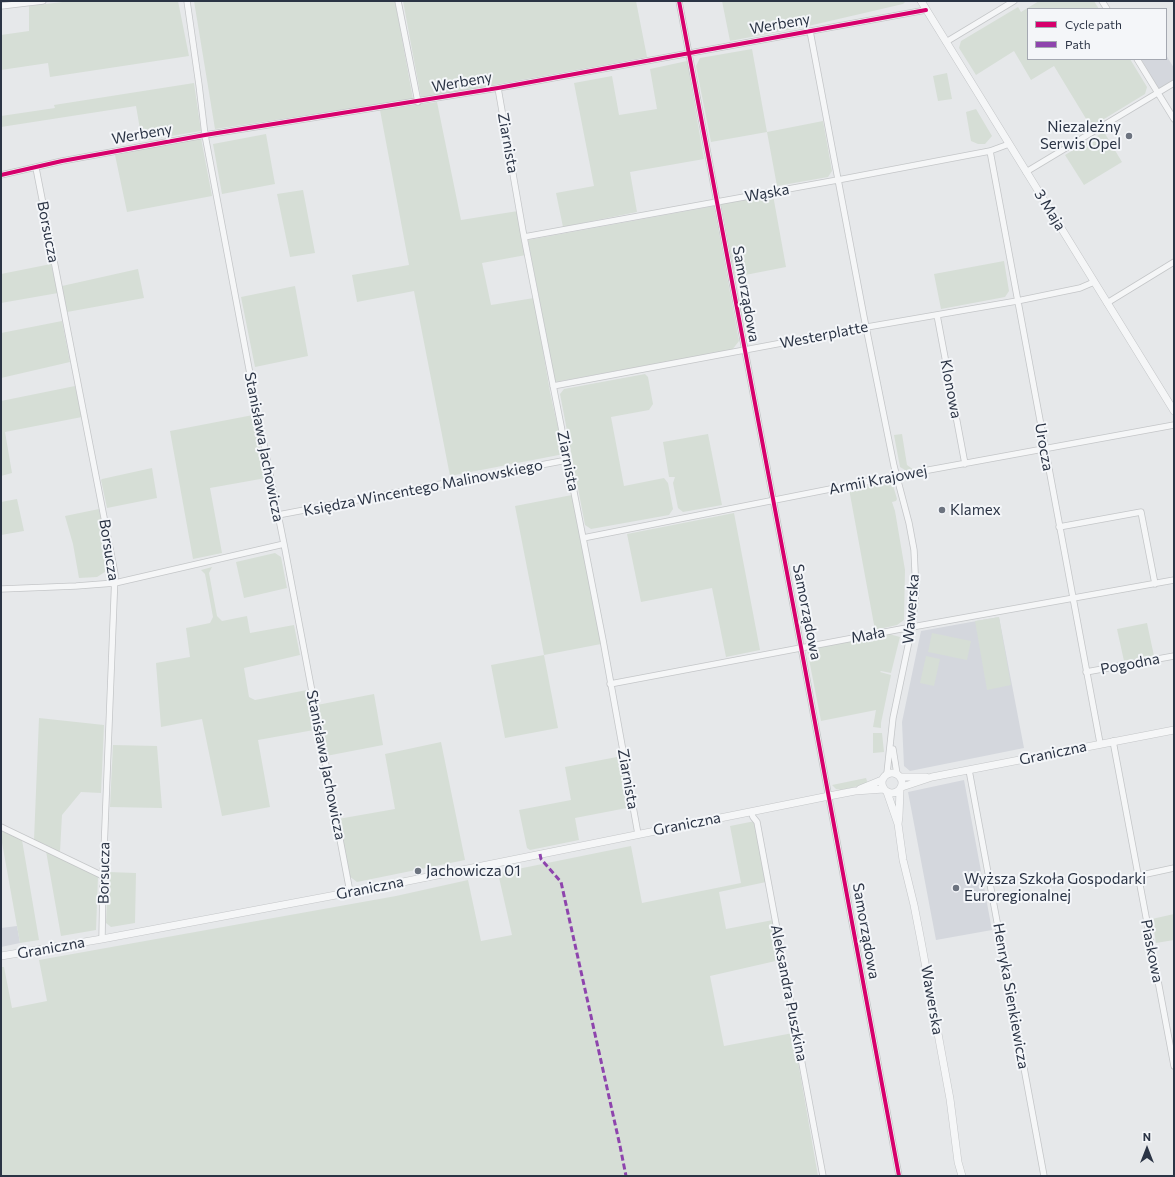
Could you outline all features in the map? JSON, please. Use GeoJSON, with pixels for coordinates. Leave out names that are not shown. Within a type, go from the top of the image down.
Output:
{"type":"FeatureCollection","features":[{"type":"Feature","properties":{"kind":"street"},"geometry":{"type":"LineString","coordinates":[[1,6],[43,1]]}},
{"type":"Feature","properties":{"kind":"street","name":"Stanisława Jachowicza"},"geometry":{"type":"LineString","coordinates":[[187,1],[205,135],[350,892]]}},
{"type":"Feature","properties":{"kind":"street"},"geometry":{"type":"LineString","coordinates":[[398,1],[418,102]]}},
{"type":"Feature","properties":{"kind":"street","name":"Samorządowa"},"geometry":{"type":"LineString","coordinates":[[679,1],[899,1176]]}},
{"type":"Feature","properties":{"kind":"street","name":"3 Maja"},"geometry":{"type":"LineString","coordinates":[[921,1],[1174,410]]}},
{"type":"Feature","properties":{"kind":"street"},"geometry":{"type":"LineString","coordinates":[[946,42],[1014,1]]}},
{"type":"Feature","properties":{"kind":"street","name":"Werbeny"},"geometry":{"type":"LineString","coordinates":[[1,176],[62,161],[205,135],[418,102],[926,10]]}},
{"type":"Feature","properties":{"kind":"street","name":"Wawerska"},"geometry":{"type":"LineString","coordinates":[[810,31],[896,476],[909,523],[914,550],[916,592],[912,627],[893,718],[887,773]]}},
{"type":"Feature","properties":{"kind":"street"},"geometry":{"type":"LineString","coordinates":[[1138,60],[1174,119]]}},
{"type":"Feature","properties":{"kind":"street"},"geometry":{"type":"LineString","coordinates":[[1026,172],[1174,84]]}},
{"type":"Feature","properties":{"kind":"street","name":"Ziarnista"},"geometry":{"type":"LineString","coordinates":[[498,88],[524,237],[568,460],[638,834]]}},
{"type":"Feature","properties":{"kind":"street","name":"Wąska"},"geometry":{"type":"LineString","coordinates":[[524,237],[839,180],[990,151],[1009,144]]}},
{"type":"Feature","properties":{"kind":"street","name":"Urocza"},"geometry":{"type":"LineString","coordinates":[[990,151],[1072,599],[1100,743]]}},
{"type":"Feature","properties":{"kind":"street","name":"Borsucza"},"geometry":{"type":"LineString","coordinates":[[36,168],[115,574],[103,876],[102,939]]}},
{"type":"Feature","properties":{"kind":"street"},"geometry":{"type":"LineString","coordinates":[[1107,303],[1174,262]]}},
{"type":"Feature","properties":{"kind":"street","name":"Westerplatte"},"geometry":{"type":"LineString","coordinates":[[553,386],[867,327],[1017,301],[1080,288],[1094,282]]}},
{"type":"Feature","properties":{"kind":"street","name":"Klonowa"},"geometry":{"type":"LineString","coordinates":[[937,315],[965,464]]}},
{"type":"Feature","properties":{"kind":"street","name":"Armii Krajowej"},"geometry":{"type":"LineString","coordinates":[[582,538],[896,476],[1045,450],[1174,425]]}},
{"type":"Feature","properties":{"kind":"street","name":"Księdza Wincentego Malinowskiego"},"geometry":{"type":"LineString","coordinates":[[278,515],[568,460]]}},
{"type":"Feature","properties":{"kind":"street"},"geometry":{"type":"LineString","coordinates":[[1059,527],[1141,512],[1155,584]]}},
{"type":"Feature","properties":{"kind":"street"},"geometry":{"type":"LineString","coordinates":[[1,589],[115,583],[284,544]]}},
{"type":"Feature","properties":{"kind":"street","name":"Mała"},"geometry":{"type":"LineString","coordinates":[[610,684],[801,647],[1174,580]]}},
{"type":"Feature","properties":{"kind":"street","name":"Pogodna"},"geometry":{"type":"LineString","coordinates":[[1086,672],[1174,656]]}},
{"type":"Feature","properties":{"kind":"street","name":"Graniczna"},"geometry":{"type":"LineString","coordinates":[[901,789],[932,777],[1100,743],[1174,730]]}},
{"type":"Feature","properties":{"kind":"street","name":"Piaskowa"},"geometry":{"type":"LineString","coordinates":[[1113,741],[1137,876],[1174,1066]]}},
{"type":"Feature","properties":{"kind":"street","name":"Wawerska"},"geometry":{"type":"LineString","coordinates":[[891,743],[899,775]]}},
{"type":"Feature","properties":{"kind":"street","name":"Henryka Sienkiewicza"},"geometry":{"type":"LineString","coordinates":[[969,770],[1044,1176]]}},
{"type":"Feature","properties":{"kind":"street"},"geometry":{"type":"LineString","coordinates":[[892,772],[899,775],[903,780],[901,789],[894,793],[886,791],[882,780],[887,773],[892,772]]}},
{"type":"Feature","properties":{"kind":"street","name":"Graniczna"},"geometry":{"type":"LineString","coordinates":[[899,775],[932,777]]}},
{"type":"Feature","properties":{"kind":"street","name":"Graniczna"},"geometry":{"type":"LineString","coordinates":[[855,792],[882,780]]}},
{"type":"Feature","properties":{"kind":"street","name":"Wawerska"},"geometry":{"type":"LineString","coordinates":[[898,824],[901,789]]}},
{"type":"Feature","properties":{"kind":"street","name":"Wawerska"},"geometry":{"type":"LineString","coordinates":[[886,791],[898,824],[903,860],[914,905],[954,1120],[958,1162],[962,1176]]}},
{"type":"Feature","properties":{"kind":"street","name":"Graniczna"},"geometry":{"type":"LineString","coordinates":[[1,956],[102,939],[350,892],[829,796],[855,792],[886,791]]}},
{"type":"Feature","properties":{"kind":"street","name":"Aleksandra Puszkina"},"geometry":{"type":"LineString","coordinates":[[751,812],[757,822],[823,1176]]}},
{"type":"Feature","properties":{"kind":"street"},"geometry":{"type":"LineString","coordinates":[[1,827],[103,876]]}},
{"type":"Feature","properties":{"kind":"street"},"geometry":{"type":"LineString","coordinates":[[1137,876],[1174,868]]}},
{"type":"Feature","properties":{"kind":"shaded area"},"geometry":{"type":"Polygon","coordinates":[[[71,1],[178,1],[189,56],[50,77],[48,63],[1,70],[1,35],[29,31],[29,6],[71,1]]]}},
{"type":"Feature","properties":{"kind":"shaded area"},"geometry":{"type":"Polygon","coordinates":[[[194,1],[395,1],[413,99],[215,129],[194,1]]]}},
{"type":"Feature","properties":{"kind":"shaded area"},"geometry":{"type":"Polygon","coordinates":[[[403,1],[636,1],[647,57],[421,98],[403,1]]]}},
{"type":"Feature","properties":{"kind":"shaded area"},"geometry":{"type":"Polygon","coordinates":[[[722,1],[906,1],[903,4],[804,27],[730,41],[722,1]]]}},
{"type":"Feature","properties":{"kind":"shaded area"},"geometry":{"type":"Polygon","coordinates":[[[1039,1],[1094,1],[1098,8],[1028,8],[1039,1]]]}},
{"type":"Feature","properties":{"kind":"shaded area"},"geometry":{"type":"Polygon","coordinates":[[[1018,7],[1021,12],[1027,8],[1027,60],[1131,60],[1147,87],[1145,94],[1091,127],[1054,66],[1031,80],[1014,51],[976,75],[959,48],[961,41],[1018,7]]]}},
{"type":"Feature","properties":{"kind":"shaded area"},"geometry":{"type":"Polygon","coordinates":[[[752,49],[767,132],[711,142],[696,66],[700,58],[752,49]]]}},
{"type":"Feature","properties":{"kind":"shaded area"},"geometry":{"type":"Polygon","coordinates":[[[1167,57],[1174,68],[1174,81],[1159,90],[1142,60],[1167,60],[1167,57]]]}},
{"type":"Feature","properties":{"kind":"shaded area"},"geometry":{"type":"Polygon","coordinates":[[[687,61],[704,159],[630,172],[637,212],[563,227],[556,193],[594,186],[574,83],[612,76],[619,115],[657,109],[650,69],[687,61]]]}},
{"type":"Feature","properties":{"kind":"shaded area"},"geometry":{"type":"Polygon","coordinates":[[[947,73],[952,99],[938,101],[933,76],[947,73]]]}},
{"type":"Feature","properties":{"kind":"shaded area"},"geometry":{"type":"Polygon","coordinates":[[[194,83],[201,131],[142,141],[136,106],[1,127],[1,116],[55,108],[54,105],[194,83]]]}},
{"type":"Feature","properties":{"kind":"shaded area"},"geometry":{"type":"Polygon","coordinates":[[[437,102],[461,220],[518,211],[526,255],[482,263],[491,305],[534,298],[550,392],[564,454],[450,476],[414,291],[357,302],[352,275],[409,265],[380,110],[437,102]]]}},
{"type":"Feature","properties":{"kind":"shaded area"},"geometry":{"type":"Polygon","coordinates":[[[976,109],[992,136],[985,144],[978,144],[971,141],[966,112],[976,109]]]}},
{"type":"Feature","properties":{"kind":"shaded area"},"geometry":{"type":"Polygon","coordinates":[[[823,121],[832,171],[828,177],[777,186],[767,132],[823,121]]]}},
{"type":"Feature","properties":{"kind":"shaded area"},"geometry":{"type":"Polygon","coordinates":[[[1104,132],[1122,162],[1084,185],[1065,155],[1104,132]]]}},
{"type":"Feature","properties":{"kind":"shaded area"},"geometry":{"type":"Polygon","coordinates":[[[266,134],[275,184],[222,194],[213,144],[266,134]]]}},
{"type":"Feature","properties":{"kind":"shaded area"},"geometry":{"type":"Polygon","coordinates":[[[201,138],[212,196],[127,212],[115,155],[201,138]]]}},
{"type":"Feature","properties":{"kind":"shaded area"},"geometry":{"type":"Polygon","coordinates":[[[303,190],[315,253],[290,257],[277,194],[303,190]]]}},
{"type":"Feature","properties":{"kind":"shaded area"},"geometry":{"type":"Polygon","coordinates":[[[773,195],[786,267],[735,277],[721,204],[773,195]]]}},
{"type":"Feature","properties":{"kind":"shaded area"},"geometry":{"type":"Polygon","coordinates":[[[714,206],[739,341],[732,350],[555,382],[528,240],[714,206]]]}},
{"type":"Feature","properties":{"kind":"shaded area"},"geometry":{"type":"Polygon","coordinates":[[[1004,261],[1009,291],[1005,297],[941,309],[934,274],[1004,261]]]}},
{"type":"Feature","properties":{"kind":"shaded area"},"geometry":{"type":"Polygon","coordinates":[[[51,264],[58,293],[1,303],[1,274],[51,264]]]}},
{"type":"Feature","properties":{"kind":"shaded area"},"geometry":{"type":"Polygon","coordinates":[[[138,269],[144,298],[67,312],[62,286],[138,269]]]}},
{"type":"Feature","properties":{"kind":"shaded area"},"geometry":{"type":"Polygon","coordinates":[[[295,286],[308,356],[255,367],[241,297],[295,286]]]}},
{"type":"Feature","properties":{"kind":"shaded area"},"geometry":{"type":"Polygon","coordinates":[[[62,321],[70,362],[1,378],[1,333],[62,321]]]}},
{"type":"Feature","properties":{"kind":"shaded area"},"geometry":{"type":"Polygon","coordinates":[[[645,374],[648,377],[653,404],[649,410],[611,417],[624,486],[664,478],[668,483],[673,509],[669,515],[591,529],[585,525],[560,394],[564,389],[645,374]]]}},
{"type":"Feature","properties":{"kind":"shaded area"},"geometry":{"type":"Polygon","coordinates":[[[75,386],[82,417],[5,432],[12,473],[1,476],[1,401],[75,386]]]}},
{"type":"Feature","properties":{"kind":"shaded area"},"geometry":{"type":"Polygon","coordinates":[[[253,415],[266,478],[210,488],[222,553],[193,559],[170,431],[253,415]]]}},
{"type":"Feature","properties":{"kind":"shaded area"},"geometry":{"type":"Polygon","coordinates":[[[708,434],[722,505],[683,512],[678,508],[673,483],[675,477],[669,477],[663,442],[708,434]]]}},
{"type":"Feature","properties":{"kind":"shaded area"},"geometry":{"type":"Polygon","coordinates":[[[902,434],[907,465],[914,470],[905,470],[900,467],[894,435],[902,434]]]}},
{"type":"Feature","properties":{"kind":"shaded area"},"geometry":{"type":"Polygon","coordinates":[[[152,468],[157,498],[107,508],[102,479],[152,468]]]}},
{"type":"Feature","properties":{"kind":"shaded area"},"geometry":{"type":"Polygon","coordinates":[[[892,482],[897,499],[896,501],[892,502],[895,511],[905,570],[904,620],[897,625],[875,630],[849,489],[892,482]]]}},
{"type":"Feature","properties":{"kind":"shaded area"},"geometry":{"type":"Polygon","coordinates":[[[572,495],[601,644],[544,655],[515,506],[572,495]]]}},
{"type":"Feature","properties":{"kind":"shaded area"},"geometry":{"type":"Polygon","coordinates":[[[17,499],[24,531],[1,535],[1,502],[17,499]]]}},
{"type":"Feature","properties":{"kind":"shaded area"},"geometry":{"type":"Polygon","coordinates":[[[99,509],[109,560],[108,570],[97,577],[79,578],[73,544],[65,516],[99,509]]]}},
{"type":"Feature","properties":{"kind":"shaded area"},"geometry":{"type":"Polygon","coordinates":[[[734,513],[760,650],[726,657],[712,588],[641,602],[627,534],[734,513]]]}},
{"type":"Feature","properties":{"kind":"shaded area"},"geometry":{"type":"Polygon","coordinates":[[[275,553],[281,557],[287,588],[244,598],[236,562],[275,553]]]}},
{"type":"Feature","properties":{"kind":"shaded area"},"geometry":{"type":"Polygon","coordinates":[[[212,567],[209,573],[217,616],[222,621],[247,616],[250,633],[294,625],[300,655],[244,668],[249,697],[255,700],[307,690],[314,730],[258,740],[270,807],[222,816],[202,719],[161,727],[156,663],[190,657],[186,628],[210,623],[213,617],[205,574],[201,570],[212,567]]]}},
{"type":"Feature","properties":{"kind":"shaded area"},"geometry":{"type":"Polygon","coordinates":[[[999,617],[1024,748],[910,771],[904,766],[902,722],[921,631],[999,617]]]}},
{"type":"Feature","properties":{"kind":"shaded area"},"geometry":{"type":"Polygon","coordinates":[[[999,617],[1011,685],[987,690],[975,621],[999,617]]]}},
{"type":"Feature","properties":{"kind":"shaded area"},"geometry":{"type":"Polygon","coordinates":[[[1147,623],[1154,656],[1124,661],[1117,629],[1147,623]]]}},
{"type":"Feature","properties":{"kind":"shaded area"},"geometry":{"type":"Polygon","coordinates":[[[932,633],[971,641],[967,660],[928,652],[932,633]]]}},
{"type":"Feature","properties":{"kind":"shaded area"},"geometry":{"type":"Polygon","coordinates":[[[889,634],[900,637],[891,673],[880,672],[891,675],[881,728],[873,727],[876,710],[821,721],[807,649],[889,634]]]}},
{"type":"Feature","properties":{"kind":"shaded area"},"geometry":{"type":"Polygon","coordinates":[[[544,655],[558,728],[505,738],[491,665],[544,655]]]}},
{"type":"Feature","properties":{"kind":"shaded area"},"geometry":{"type":"Polygon","coordinates":[[[926,656],[940,659],[934,686],[920,683],[926,656]]]}},
{"type":"Feature","properties":{"kind":"shaded area"},"geometry":{"type":"Polygon","coordinates":[[[374,694],[383,745],[326,756],[317,705],[374,694]]]}},
{"type":"Feature","properties":{"kind":"shaded area"},"geometry":{"type":"Polygon","coordinates":[[[39,718],[104,725],[101,793],[81,792],[62,815],[60,852],[34,840],[39,718]]]}},
{"type":"Feature","properties":{"kind":"shaded area"},"geometry":{"type":"Polygon","coordinates":[[[873,733],[882,733],[884,752],[873,753],[873,733]]]}},
{"type":"Feature","properties":{"kind":"shaded area"},"geometry":{"type":"Polygon","coordinates":[[[441,742],[465,860],[357,882],[349,876],[338,819],[395,809],[385,754],[441,742]]]}},
{"type":"Feature","properties":{"kind":"shaded area"},"geometry":{"type":"Polygon","coordinates":[[[113,745],[157,746],[162,808],[110,807],[113,745]]]}},
{"type":"Feature","properties":{"kind":"shaded area"},"geometry":{"type":"Polygon","coordinates":[[[622,756],[632,807],[575,818],[579,840],[530,850],[527,848],[519,810],[571,800],[565,767],[622,756]]]}},
{"type":"Feature","properties":{"kind":"shaded area"},"geometry":{"type":"Polygon","coordinates":[[[866,778],[868,784],[841,790],[836,789],[832,785],[866,778]]]}},
{"type":"Feature","properties":{"kind":"shaded area"},"geometry":{"type":"Polygon","coordinates":[[[964,780],[992,930],[936,940],[908,792],[964,780]]]}},
{"type":"Feature","properties":{"kind":"shaded area"},"geometry":{"type":"Polygon","coordinates":[[[755,821],[766,882],[719,892],[726,929],[773,920],[780,960],[710,976],[724,1046],[793,1033],[818,1176],[1,1176],[1,967],[4,967],[12,1008],[47,1001],[39,960],[396,896],[468,880],[481,941],[512,935],[498,873],[631,846],[642,903],[741,883],[730,826],[755,821]]]}},
{"type":"Feature","properties":{"kind":"shaded area"},"geometry":{"type":"Polygon","coordinates":[[[1,830],[22,840],[39,940],[20,943],[1,830]]]}},
{"type":"Feature","properties":{"kind":"shaded area"},"geometry":{"type":"Polygon","coordinates":[[[46,851],[98,876],[96,930],[61,936],[46,851]]]}},
{"type":"Feature","properties":{"kind":"shaded area"},"geometry":{"type":"Polygon","coordinates":[[[108,872],[136,873],[135,923],[111,927],[106,923],[108,872]]]}},
{"type":"Feature","properties":{"kind":"shaded area"},"geometry":{"type":"Polygon","coordinates":[[[1174,914],[1174,940],[1156,943],[1152,919],[1174,914]]]}},
{"type":"Feature","properties":{"kind":"shaded area"},"geometry":{"type":"Polygon","coordinates":[[[17,926],[20,943],[1,947],[1,928],[17,926]]]}},
{"type":"Feature","properties":{"kind":"marked path"},"geometry":{"type":"LineString","coordinates":[[540,854],[541,859],[561,882],[626,1176]]}},
{"type":"Feature","properties":{"kind":"cycle path"},"geometry":{"type":"LineString","coordinates":[[679,1],[899,1176]]}},
{"type":"Feature","properties":{"kind":"cycle path"},"geometry":{"type":"LineString","coordinates":[[1,175],[62,161],[205,135],[498,88],[926,10]]}},
{"type":"Feature","properties":{"kind":"place","name":"Niezależny Serwis Opel"},"geometry":{"type":"Point","coordinates":[1129,136]}},
{"type":"Feature","properties":{"kind":"place","name":"Klamex"},"geometry":{"type":"Point","coordinates":[942,510]}},
{"type":"Feature","properties":{"kind":"place","name":"Jachowicza 01"},"geometry":{"type":"Point","coordinates":[418,871]}},
{"type":"Feature","properties":{"kind":"place","name":"Wyższa Szkoła Gospodarki Euroregionalnej"},"geometry":{"type":"Point","coordinates":[956,888]}}]}
